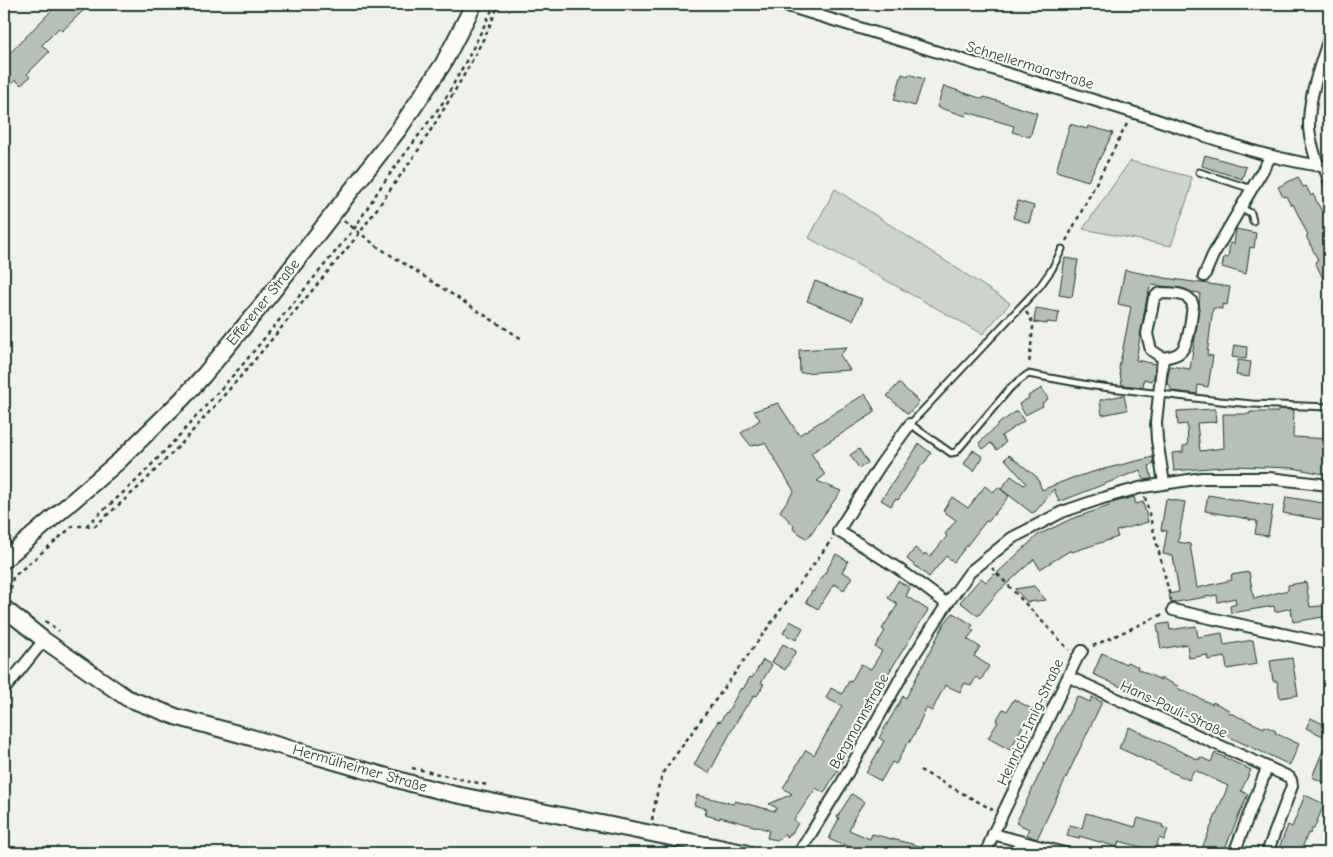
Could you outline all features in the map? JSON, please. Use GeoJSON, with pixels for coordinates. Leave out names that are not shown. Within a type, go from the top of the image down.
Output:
{"type":"FeatureCollection","features":[{"type":"Feature","properties":{"kind":"street","name":"Efferener Straße"},"geometry":{"type":"LineString","coordinates":[[4,560],[119,461],[204,375],[399,130],[443,64],[474,4]]}},
{"type":"Feature","properties":{"kind":"street","name":"Schnellermaarstraße"},"geometry":{"type":"LineString","coordinates":[[781,4],[1244,148],[1271,156],[1324,166]]}},
{"type":"Feature","properties":{"kind":"street"},"geometry":{"type":"LineString","coordinates":[[1329,38],[1327,51],[1310,103],[1309,128],[1311,145],[1324,166],[1329,181]]}},
{"type":"Feature","properties":{"kind":"street"},"geometry":{"type":"LineString","coordinates":[[1204,276],[1213,255],[1271,156]]}},
{"type":"Feature","properties":{"kind":"street"},"geometry":{"type":"LineString","coordinates":[[1161,293],[1187,296],[1193,305],[1187,340],[1178,354],[1163,358],[1151,350],[1148,342],[1147,334],[1154,298],[1161,293]]}},
{"type":"Feature","properties":{"kind":"street"},"geometry":{"type":"LineString","coordinates":[[1163,358],[1156,422],[1164,483]]}},
{"type":"Feature","properties":{"kind":"street"},"geometry":{"type":"LineString","coordinates":[[910,424],[881,464],[838,531],[912,577],[947,604]]}},
{"type":"Feature","properties":{"kind":"street","name":"Bergmannstraße"},"geometry":{"type":"LineString","coordinates":[[799,853],[839,788],[909,663],[947,604],[970,572],[1012,538],[1062,512],[1104,498],[1164,483],[1202,478],[1269,478],[1329,485]]}},
{"type":"Feature","properties":{"kind":"street","name":"Hermülheimer Straße"},"geometry":{"type":"LineString","coordinates":[[4,608],[44,640],[127,698],[178,717],[453,794],[650,828],[746,853]]}},
{"type":"Feature","properties":{"kind":"street"},"geometry":{"type":"LineString","coordinates":[[1173,610],[1329,644]]}},
{"type":"Feature","properties":{"kind":"street"},"geometry":{"type":"LineString","coordinates":[[4,690],[44,640]]}},
{"type":"Feature","properties":{"kind":"street","name":"Heinrich-Imig-Straße"},"geometry":{"type":"LineString","coordinates":[[986,853],[1002,815],[1080,655]]}},
{"type":"Feature","properties":{"kind":"street","name":"Hans-Pauli-Straße"},"geometry":{"type":"LineString","coordinates":[[1068,677],[1289,777],[1292,786],[1267,853]]}},
{"type":"Feature","properties":{"kind":"street"},"geometry":{"type":"LineString","coordinates":[[1234,853],[1266,768]]}},
{"type":"Feature","properties":{"kind":"street"},"geometry":{"type":"LineString","coordinates":[[993,834],[1064,853]]}},
{"type":"Feature","properties":{"kind":"lane"},"geometry":{"type":"LineString","coordinates":[[1199,172],[1252,189]]}},
{"type":"Feature","properties":{"kind":"lane"},"geometry":{"type":"LineString","coordinates":[[1242,208],[1251,213],[1253,221]]}},
{"type":"Feature","properties":{"kind":"lane"},"geometry":{"type":"LineString","coordinates":[[1062,249],[1052,269],[1040,286],[910,424],[951,454],[956,452],[1011,387],[1028,374],[1094,386],[1252,404],[1329,407]]}},
{"type":"Feature","properties":{"kind":"path"},"geometry":{"type":"LineString","coordinates":[[86,526],[95,526],[140,486],[182,443],[248,368],[359,234],[419,149],[447,104],[486,34],[499,4]]}},
{"type":"Feature","properties":{"kind":"path"},"geometry":{"type":"LineString","coordinates":[[1062,249],[1133,112]]}},
{"type":"Feature","properties":{"kind":"path"},"geometry":{"type":"LineString","coordinates":[[333,213],[378,247],[522,339]]}},
{"type":"Feature","properties":{"kind":"path"},"geometry":{"type":"LineString","coordinates":[[1021,305],[1031,319],[1033,327],[1028,374]]}},
{"type":"Feature","properties":{"kind":"path"},"geometry":{"type":"LineString","coordinates":[[1143,487],[1173,610]]}},
{"type":"Feature","properties":{"kind":"path"},"geometry":{"type":"LineString","coordinates":[[650,828],[658,788],[664,771],[838,531]]}},
{"type":"Feature","properties":{"kind":"path"},"geometry":{"type":"LineString","coordinates":[[984,560],[1080,655]]}},
{"type":"Feature","properties":{"kind":"path"},"geometry":{"type":"LineString","coordinates":[[10,594],[15,575]]}},
{"type":"Feature","properties":{"kind":"path","name":"Heinrich-Imig-Straße"},"geometry":{"type":"LineString","coordinates":[[1080,655],[1173,610]]}},
{"type":"Feature","properties":{"kind":"path"},"geometry":{"type":"LineString","coordinates":[[41,618],[63,635]]}},
{"type":"Feature","properties":{"kind":"path"},"geometry":{"type":"LineString","coordinates":[[406,766],[493,786]]}},
{"type":"Feature","properties":{"kind":"path"},"geometry":{"type":"LineString","coordinates":[[920,770],[1002,815]]}},
{"type":"Feature","properties":{"kind":"shaded area"},"geometry":{"type":"Polygon","coordinates":[[[1130,161],[1191,177],[1190,191],[1171,246],[1083,229],[1130,161]]]}},
{"type":"Feature","properties":{"kind":"shaded area"},"geometry":{"type":"Polygon","coordinates":[[[835,189],[1010,303],[983,334],[809,238],[835,189]]]}},
{"type":"Feature","properties":{"kind":"building"},"geometry":{"type":"Polygon","coordinates":[[[58,4],[90,4],[62,31],[59,28],[42,45],[49,52],[27,74],[30,77],[21,85],[16,80],[11,84],[4,77],[4,59],[58,4]]]}},
{"type":"Feature","properties":{"kind":"building"},"geometry":{"type":"Polygon","coordinates":[[[902,74],[908,76],[909,74],[924,79],[915,106],[894,100],[902,74]]]}},
{"type":"Feature","properties":{"kind":"building"},"geometry":{"type":"Polygon","coordinates":[[[944,86],[983,99],[984,97],[1037,113],[1030,137],[1012,132],[1014,126],[967,112],[966,116],[937,107],[944,86]]]}},
{"type":"Feature","properties":{"kind":"building"},"geometry":{"type":"Polygon","coordinates":[[[1070,124],[1087,129],[1088,126],[1113,133],[1088,181],[1056,171],[1070,124]]]}},
{"type":"Feature","properties":{"kind":"building"},"geometry":{"type":"Polygon","coordinates":[[[1205,155],[1246,167],[1242,179],[1202,166],[1205,155]]]}},
{"type":"Feature","properties":{"kind":"building"},"geometry":{"type":"Polygon","coordinates":[[[1298,177],[1303,187],[1306,186],[1311,196],[1313,194],[1329,226],[1329,291],[1315,262],[1318,260],[1306,236],[1308,235],[1293,204],[1291,206],[1286,196],[1283,197],[1278,187],[1298,177]]]}},
{"type":"Feature","properties":{"kind":"building"},"geometry":{"type":"Polygon","coordinates":[[[1018,201],[1034,206],[1029,223],[1013,218],[1018,201]]]}},
{"type":"Feature","properties":{"kind":"building"},"geometry":{"type":"Polygon","coordinates":[[[1236,229],[1256,233],[1254,248],[1250,247],[1246,274],[1222,267],[1224,257],[1228,258],[1230,243],[1234,244],[1236,229]]]}},
{"type":"Feature","properties":{"kind":"building"},"geometry":{"type":"Polygon","coordinates":[[[1065,258],[1078,260],[1072,297],[1059,295],[1065,258]]]}},
{"type":"Feature","properties":{"kind":"building"},"geometry":{"type":"Polygon","coordinates":[[[1125,270],[1165,278],[1230,287],[1227,305],[1222,304],[1222,309],[1213,308],[1207,355],[1213,356],[1208,387],[1198,385],[1197,394],[1172,391],[1167,381],[1170,366],[1190,369],[1200,293],[1181,288],[1151,285],[1147,297],[1136,360],[1155,364],[1154,377],[1151,381],[1144,379],[1143,387],[1122,385],[1119,368],[1131,307],[1118,304],[1125,270]]]}},
{"type":"Feature","properties":{"kind":"building"},"geometry":{"type":"Polygon","coordinates":[[[815,281],[862,299],[853,320],[807,301],[815,281]]]}},
{"type":"Feature","properties":{"kind":"building"},"geometry":{"type":"Polygon","coordinates":[[[1036,308],[1059,312],[1057,323],[1034,322],[1036,308]]]}},
{"type":"Feature","properties":{"kind":"building"},"geometry":{"type":"Polygon","coordinates":[[[1234,345],[1247,347],[1246,359],[1232,357],[1234,345]]]}},
{"type":"Feature","properties":{"kind":"building"},"geometry":{"type":"Polygon","coordinates":[[[848,347],[840,355],[850,370],[800,373],[799,350],[848,347]]]}},
{"type":"Feature","properties":{"kind":"building"},"geometry":{"type":"Polygon","coordinates":[[[1238,360],[1251,362],[1249,377],[1236,375],[1238,360]]]}},
{"type":"Feature","properties":{"kind":"building"},"geometry":{"type":"Polygon","coordinates":[[[899,383],[919,402],[908,414],[887,396],[899,383]]]}},
{"type":"Feature","properties":{"kind":"building"},"geometry":{"type":"Polygon","coordinates":[[[1042,388],[1048,399],[1042,403],[1043,406],[1025,415],[1019,404],[1042,388]]]}},
{"type":"Feature","properties":{"kind":"building"},"geometry":{"type":"Polygon","coordinates":[[[865,394],[874,409],[874,413],[811,453],[825,475],[817,481],[841,491],[807,539],[793,529],[794,526],[780,511],[794,491],[765,443],[751,446],[741,433],[760,420],[754,411],[778,403],[799,435],[865,394]]]}},
{"type":"Feature","properties":{"kind":"building"},"geometry":{"type":"Polygon","coordinates":[[[1124,395],[1127,410],[1102,415],[1100,400],[1124,395]]]}},
{"type":"Feature","properties":{"kind":"building"},"geometry":{"type":"Polygon","coordinates":[[[1215,409],[1216,422],[1197,423],[1200,451],[1224,448],[1223,414],[1278,412],[1278,409],[1294,410],[1293,437],[1329,439],[1329,475],[1293,468],[1233,466],[1174,471],[1172,453],[1183,452],[1183,446],[1188,445],[1187,424],[1178,425],[1177,411],[1215,409]]]}},
{"type":"Feature","properties":{"kind":"building"},"geometry":{"type":"Polygon","coordinates":[[[1017,411],[1024,421],[1001,436],[1006,442],[997,450],[991,443],[983,449],[979,443],[1001,422],[1017,411]]]}},
{"type":"Feature","properties":{"kind":"building"},"geometry":{"type":"Polygon","coordinates":[[[919,444],[931,453],[898,500],[895,499],[891,506],[881,500],[919,444]]]}},
{"type":"Feature","properties":{"kind":"building"},"geometry":{"type":"Polygon","coordinates":[[[859,449],[868,463],[859,468],[850,455],[859,449]]]}},
{"type":"Feature","properties":{"kind":"building"},"geometry":{"type":"Polygon","coordinates":[[[973,450],[983,457],[974,471],[964,464],[973,450]]]}},
{"type":"Feature","properties":{"kind":"building"},"geometry":{"type":"Polygon","coordinates":[[[1009,455],[1037,477],[1042,490],[1072,478],[1153,457],[1154,464],[1149,466],[1152,479],[1144,480],[1140,470],[1059,502],[1054,489],[1036,511],[1032,513],[1001,489],[1011,476],[1024,485],[1026,483],[1005,459],[1009,455]]]}},
{"type":"Feature","properties":{"kind":"building"},"geometry":{"type":"Polygon","coordinates":[[[985,486],[993,492],[998,487],[1009,496],[988,522],[986,521],[954,562],[946,556],[929,577],[907,559],[915,548],[930,557],[947,536],[945,534],[956,520],[943,511],[952,497],[968,508],[985,486]]]}},
{"type":"Feature","properties":{"kind":"building"},"geometry":{"type":"Polygon","coordinates":[[[1208,495],[1273,506],[1268,536],[1255,534],[1257,521],[1205,511],[1208,495]]]}},
{"type":"Feature","properties":{"kind":"building"},"geometry":{"type":"Polygon","coordinates":[[[1134,497],[1136,504],[1143,502],[1148,522],[1116,531],[1118,537],[1072,552],[1071,550],[1040,569],[1034,559],[998,592],[978,616],[960,602],[981,578],[986,582],[1038,535],[1071,519],[1109,506],[1108,504],[1134,497]]]}},
{"type":"Feature","properties":{"kind":"building"},"geometry":{"type":"Polygon","coordinates":[[[1286,497],[1329,504],[1329,521],[1283,513],[1286,497]]]}},
{"type":"Feature","properties":{"kind":"building"},"geometry":{"type":"Polygon","coordinates":[[[1166,499],[1185,502],[1178,542],[1190,544],[1197,588],[1232,580],[1231,575],[1249,572],[1254,599],[1288,590],[1288,585],[1306,582],[1310,607],[1329,605],[1329,616],[1293,622],[1291,608],[1275,612],[1274,606],[1231,613],[1230,606],[1236,604],[1235,598],[1218,602],[1217,595],[1171,603],[1169,594],[1179,592],[1173,556],[1163,554],[1167,531],[1161,530],[1166,499]]]}},
{"type":"Feature","properties":{"kind":"building"},"geometry":{"type":"Polygon","coordinates":[[[836,554],[848,561],[842,572],[852,577],[844,590],[834,584],[818,609],[806,602],[836,554]]]}},
{"type":"Feature","properties":{"kind":"building"},"geometry":{"type":"Polygon","coordinates":[[[898,581],[910,588],[906,596],[928,610],[888,674],[888,678],[862,721],[864,722],[835,776],[824,793],[816,788],[794,820],[798,823],[793,832],[787,837],[785,834],[777,840],[767,838],[769,830],[705,815],[707,809],[694,805],[697,795],[734,804],[735,801],[775,811],[777,808],[769,804],[792,794],[783,788],[806,750],[814,755],[842,706],[826,698],[831,688],[842,694],[861,664],[871,669],[882,651],[875,647],[885,631],[882,629],[898,604],[888,598],[898,581]]]}},
{"type":"Feature","properties":{"kind":"building"},"geometry":{"type":"Polygon","coordinates":[[[1034,586],[1046,600],[1027,602],[1015,589],[1034,586]]]}},
{"type":"Feature","properties":{"kind":"building"},"geometry":{"type":"Polygon","coordinates":[[[953,613],[973,625],[970,629],[974,631],[967,639],[980,647],[974,656],[989,666],[981,680],[976,677],[971,686],[965,683],[960,692],[945,685],[932,711],[926,708],[909,743],[896,764],[892,762],[881,781],[866,773],[884,741],[879,738],[903,696],[906,698],[944,624],[953,613]]]}},
{"type":"Feature","properties":{"kind":"building"},"geometry":{"type":"Polygon","coordinates":[[[790,621],[803,628],[796,640],[783,633],[790,621]]]}},
{"type":"Feature","properties":{"kind":"building"},"geometry":{"type":"Polygon","coordinates":[[[1169,623],[1170,630],[1196,626],[1198,637],[1222,633],[1224,645],[1253,640],[1257,664],[1227,669],[1225,657],[1208,660],[1207,655],[1189,658],[1187,644],[1161,649],[1157,625],[1169,623]]]}},
{"type":"Feature","properties":{"kind":"building"},"geometry":{"type":"Polygon","coordinates":[[[783,644],[796,651],[785,670],[772,662],[783,644]]]}},
{"type":"Feature","properties":{"kind":"building"},"geometry":{"type":"Polygon","coordinates":[[[1102,653],[1126,664],[1127,662],[1132,664],[1138,667],[1137,669],[1161,680],[1161,678],[1178,686],[1177,688],[1212,704],[1213,702],[1229,710],[1228,712],[1264,728],[1265,726],[1276,731],[1275,733],[1299,744],[1290,765],[1093,674],[1102,653]]]}},
{"type":"Feature","properties":{"kind":"building"},"geometry":{"type":"Polygon","coordinates":[[[1292,658],[1298,695],[1280,698],[1277,681],[1273,681],[1270,661],[1292,658]]]}},
{"type":"Feature","properties":{"kind":"building"},"geometry":{"type":"Polygon","coordinates":[[[763,660],[772,665],[761,683],[764,684],[757,696],[754,695],[738,719],[709,773],[694,765],[718,721],[720,722],[727,713],[741,688],[743,689],[750,677],[752,678],[763,660]]]}},
{"type":"Feature","properties":{"kind":"building"},"geometry":{"type":"Polygon","coordinates":[[[1077,696],[1090,702],[1092,697],[1102,702],[1037,839],[1026,834],[1029,829],[1016,823],[1077,696]]]}},
{"type":"Feature","properties":{"kind":"building"},"geometry":{"type":"Polygon","coordinates":[[[1014,699],[1035,711],[1028,724],[1025,722],[1010,750],[988,738],[998,722],[996,721],[1003,709],[1007,711],[1014,699]]]}},
{"type":"Feature","properties":{"kind":"building"},"geometry":{"type":"Polygon","coordinates":[[[1311,718],[1327,726],[1323,736],[1306,728],[1311,718]]]}},
{"type":"Feature","properties":{"kind":"building"},"geometry":{"type":"Polygon","coordinates":[[[1129,727],[1199,760],[1200,757],[1211,762],[1215,753],[1251,770],[1241,791],[1248,794],[1223,853],[1200,853],[1228,786],[1194,770],[1189,780],[1119,748],[1129,727]]]}},
{"type":"Feature","properties":{"kind":"building"},"geometry":{"type":"Polygon","coordinates":[[[1329,736],[1329,785],[1312,777],[1329,736]]]}},
{"type":"Feature","properties":{"kind":"building"},"geometry":{"type":"Polygon","coordinates":[[[852,794],[864,802],[849,830],[870,839],[872,834],[932,849],[932,853],[866,853],[829,839],[839,818],[837,817],[852,794]]]}},
{"type":"Feature","properties":{"kind":"building"},"geometry":{"type":"Polygon","coordinates":[[[1305,795],[1324,804],[1314,829],[1312,829],[1310,834],[1308,833],[1300,853],[1277,853],[1288,825],[1292,827],[1305,795]]]}},
{"type":"Feature","properties":{"kind":"building"},"geometry":{"type":"Polygon","coordinates":[[[1086,813],[1135,827],[1138,818],[1163,825],[1162,827],[1168,829],[1164,840],[1159,838],[1155,851],[1119,841],[1117,847],[1079,836],[1079,839],[1067,836],[1070,825],[1082,828],[1086,813]]]}}]}
